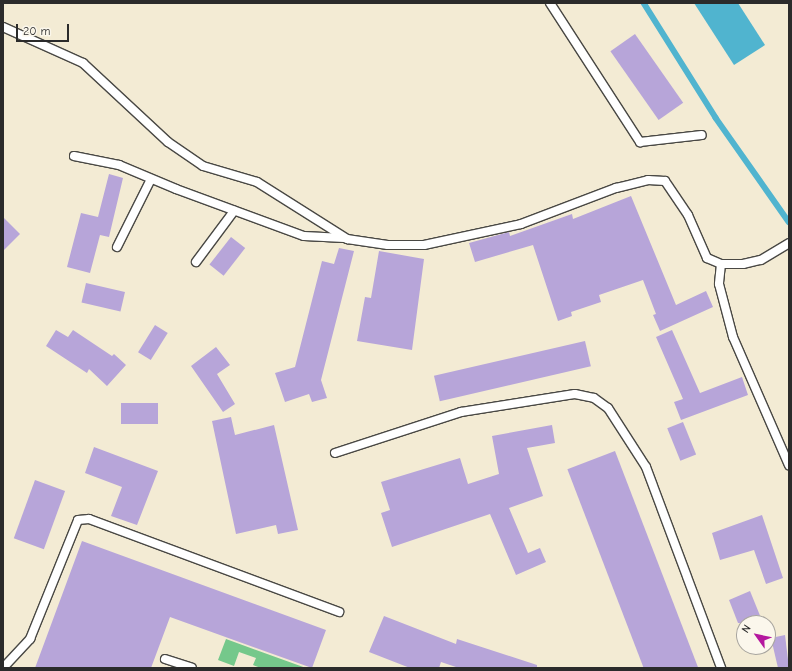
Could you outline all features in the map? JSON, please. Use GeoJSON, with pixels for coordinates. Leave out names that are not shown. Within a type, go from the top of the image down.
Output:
{"type":"FeatureCollection","features":[{"type":"Feature","properties":{"kind":"lane"},"geometry":{"type":"LineString","coordinates":[[550,3],[640,142],[702,135]]}},
{"type":"Feature","properties":{"kind":"lane"},"geometry":{"type":"LineString","coordinates":[[3,27],[83,63],[168,142],[204,166],[257,182],[347,239]]}},
{"type":"Feature","properties":{"kind":"lane"},"geometry":{"type":"LineString","coordinates":[[74,156],[119,165],[234,211],[304,236],[347,239],[388,245],[424,245],[521,224],[616,188],[648,180],[665,181],[688,215],[707,258],[721,264],[760,260],[789,243]]}},
{"type":"Feature","properties":{"kind":"lane"},"geometry":{"type":"LineString","coordinates":[[117,247],[151,179]]}},
{"type":"Feature","properties":{"kind":"lane"},"geometry":{"type":"LineString","coordinates":[[196,262],[234,211]]}},
{"type":"Feature","properties":{"kind":"lane"},"geometry":{"type":"LineString","coordinates":[[721,264],[719,284],[733,337],[789,465]]}},
{"type":"Feature","properties":{"kind":"lane"},"geometry":{"type":"LineString","coordinates":[[335,453],[461,412],[575,394],[594,398],[608,408],[646,467],[721,668]]}},
{"type":"Feature","properties":{"kind":"lane"},"geometry":{"type":"LineString","coordinates":[[3,668],[30,639],[78,520],[89,519],[339,612]]}},
{"type":"Feature","properties":{"kind":"lane"},"geometry":{"type":"LineString","coordinates":[[165,659],[192,668]]}},
{"type":"Feature","properties":{"kind":"green space"},"geometry":{"type":"Polygon","coordinates":[[[226,639],[306,668],[261,668],[253,665],[256,658],[239,652],[234,666],[218,660],[226,639]]]}},
{"type":"Feature","properties":{"kind":"water"},"geometry":{"type":"Polygon","coordinates":[[[694,3],[738,3],[765,45],[734,65],[694,3]]]}},
{"type":"Feature","properties":{"kind":"building"},"geometry":{"type":"Polygon","coordinates":[[[635,34],[683,103],[659,120],[610,51],[635,34]]]}},
{"type":"Feature","properties":{"kind":"building"},"geometry":{"type":"Polygon","coordinates":[[[109,174],[123,178],[109,237],[100,235],[90,273],[67,267],[81,213],[98,217],[109,174]]]}},
{"type":"Feature","properties":{"kind":"building"},"geometry":{"type":"Polygon","coordinates":[[[631,196],[676,305],[706,291],[713,307],[660,331],[653,315],[656,314],[643,280],[599,295],[601,302],[571,312],[572,316],[558,321],[533,245],[475,262],[469,243],[509,232],[510,236],[572,214],[573,219],[631,196]]]}},
{"type":"Feature","properties":{"kind":"building"},"geometry":{"type":"Polygon","coordinates":[[[3,217],[20,234],[3,251],[3,217]]]}},
{"type":"Feature","properties":{"kind":"building"},"geometry":{"type":"Polygon","coordinates":[[[231,237],[245,248],[224,276],[209,265],[231,237]]]}},
{"type":"Feature","properties":{"kind":"building"},"geometry":{"type":"Polygon","coordinates":[[[339,248],[354,251],[321,380],[327,398],[312,402],[309,394],[285,402],[275,373],[295,367],[322,261],[334,264],[339,248]]]}},
{"type":"Feature","properties":{"kind":"building"},"geometry":{"type":"Polygon","coordinates":[[[379,251],[424,259],[412,350],[357,341],[365,297],[371,298],[379,251]]]}},
{"type":"Feature","properties":{"kind":"building"},"geometry":{"type":"Polygon","coordinates":[[[86,283],[125,292],[120,311],[82,302],[86,283]]]}},
{"type":"Feature","properties":{"kind":"building"},"geometry":{"type":"Polygon","coordinates":[[[155,325],[168,333],[151,360],[138,352],[155,325]]]}},
{"type":"Feature","properties":{"kind":"building"},"geometry":{"type":"Polygon","coordinates":[[[56,330],[68,337],[73,330],[112,356],[114,354],[126,365],[107,386],[89,369],[87,373],[46,346],[56,330]]]}},
{"type":"Feature","properties":{"kind":"building"},"geometry":{"type":"Polygon","coordinates":[[[672,330],[700,393],[742,377],[748,395],[681,420],[674,402],[683,399],[656,337],[672,330]]]}},
{"type":"Feature","properties":{"kind":"building"},"geometry":{"type":"Polygon","coordinates":[[[585,341],[591,366],[440,401],[434,376],[585,341]]]}},
{"type":"Feature","properties":{"kind":"building"},"geometry":{"type":"Polygon","coordinates":[[[216,347],[230,365],[217,374],[235,404],[223,412],[191,366],[216,347]]]}},
{"type":"Feature","properties":{"kind":"building"},"geometry":{"type":"Polygon","coordinates":[[[121,403],[158,403],[158,424],[121,424],[121,403]]]}},
{"type":"Feature","properties":{"kind":"building"},"geometry":{"type":"Polygon","coordinates":[[[231,417],[235,435],[274,425],[298,530],[278,534],[276,525],[236,534],[212,421],[231,417]]]}},
{"type":"Feature","properties":{"kind":"building"},"geometry":{"type":"Polygon","coordinates":[[[683,422],[696,454],[680,461],[667,428],[683,422]]]}},
{"type":"Feature","properties":{"kind":"building"},"geometry":{"type":"Polygon","coordinates":[[[552,425],[555,443],[527,448],[543,496],[509,508],[528,553],[540,548],[546,562],[516,575],[490,514],[392,547],[381,513],[390,510],[381,482],[460,458],[468,484],[499,474],[492,436],[552,425]]]}},
{"type":"Feature","properties":{"kind":"building"},"geometry":{"type":"Polygon","coordinates":[[[94,447],[158,471],[137,525],[111,516],[122,487],[85,473],[94,447]]]}},
{"type":"Feature","properties":{"kind":"building"},"geometry":{"type":"Polygon","coordinates":[[[615,451],[698,668],[644,668],[567,469],[615,451]]]}},
{"type":"Feature","properties":{"kind":"building"},"geometry":{"type":"Polygon","coordinates":[[[35,480],[65,491],[44,549],[14,538],[35,480]]]}},
{"type":"Feature","properties":{"kind":"building"},"geometry":{"type":"Polygon","coordinates":[[[762,515],[783,578],[766,584],[754,550],[720,560],[712,533],[762,515]]]}},
{"type":"Feature","properties":{"kind":"building"},"geometry":{"type":"Polygon","coordinates":[[[82,541],[326,630],[312,668],[170,617],[151,668],[35,668],[82,541]]]}},
{"type":"Feature","properties":{"kind":"building"},"geometry":{"type":"Polygon","coordinates":[[[750,591],[760,615],[736,615],[736,618],[729,600],[750,591]]]}},
{"type":"Feature","properties":{"kind":"building"},"geometry":{"type":"Polygon","coordinates":[[[384,616],[456,644],[457,639],[537,665],[537,668],[459,668],[441,662],[439,668],[410,668],[369,652],[384,616]]]}},
{"type":"Feature","properties":{"kind":"building"},"geometry":{"type":"Polygon","coordinates":[[[785,635],[789,668],[778,668],[775,655],[776,637],[785,635]]]}},
{"type":"Feature","properties":{"kind":"waterway"},"geometry":{"type":"LineString","coordinates":[[644,3],[716,118],[789,222]]}}]}
